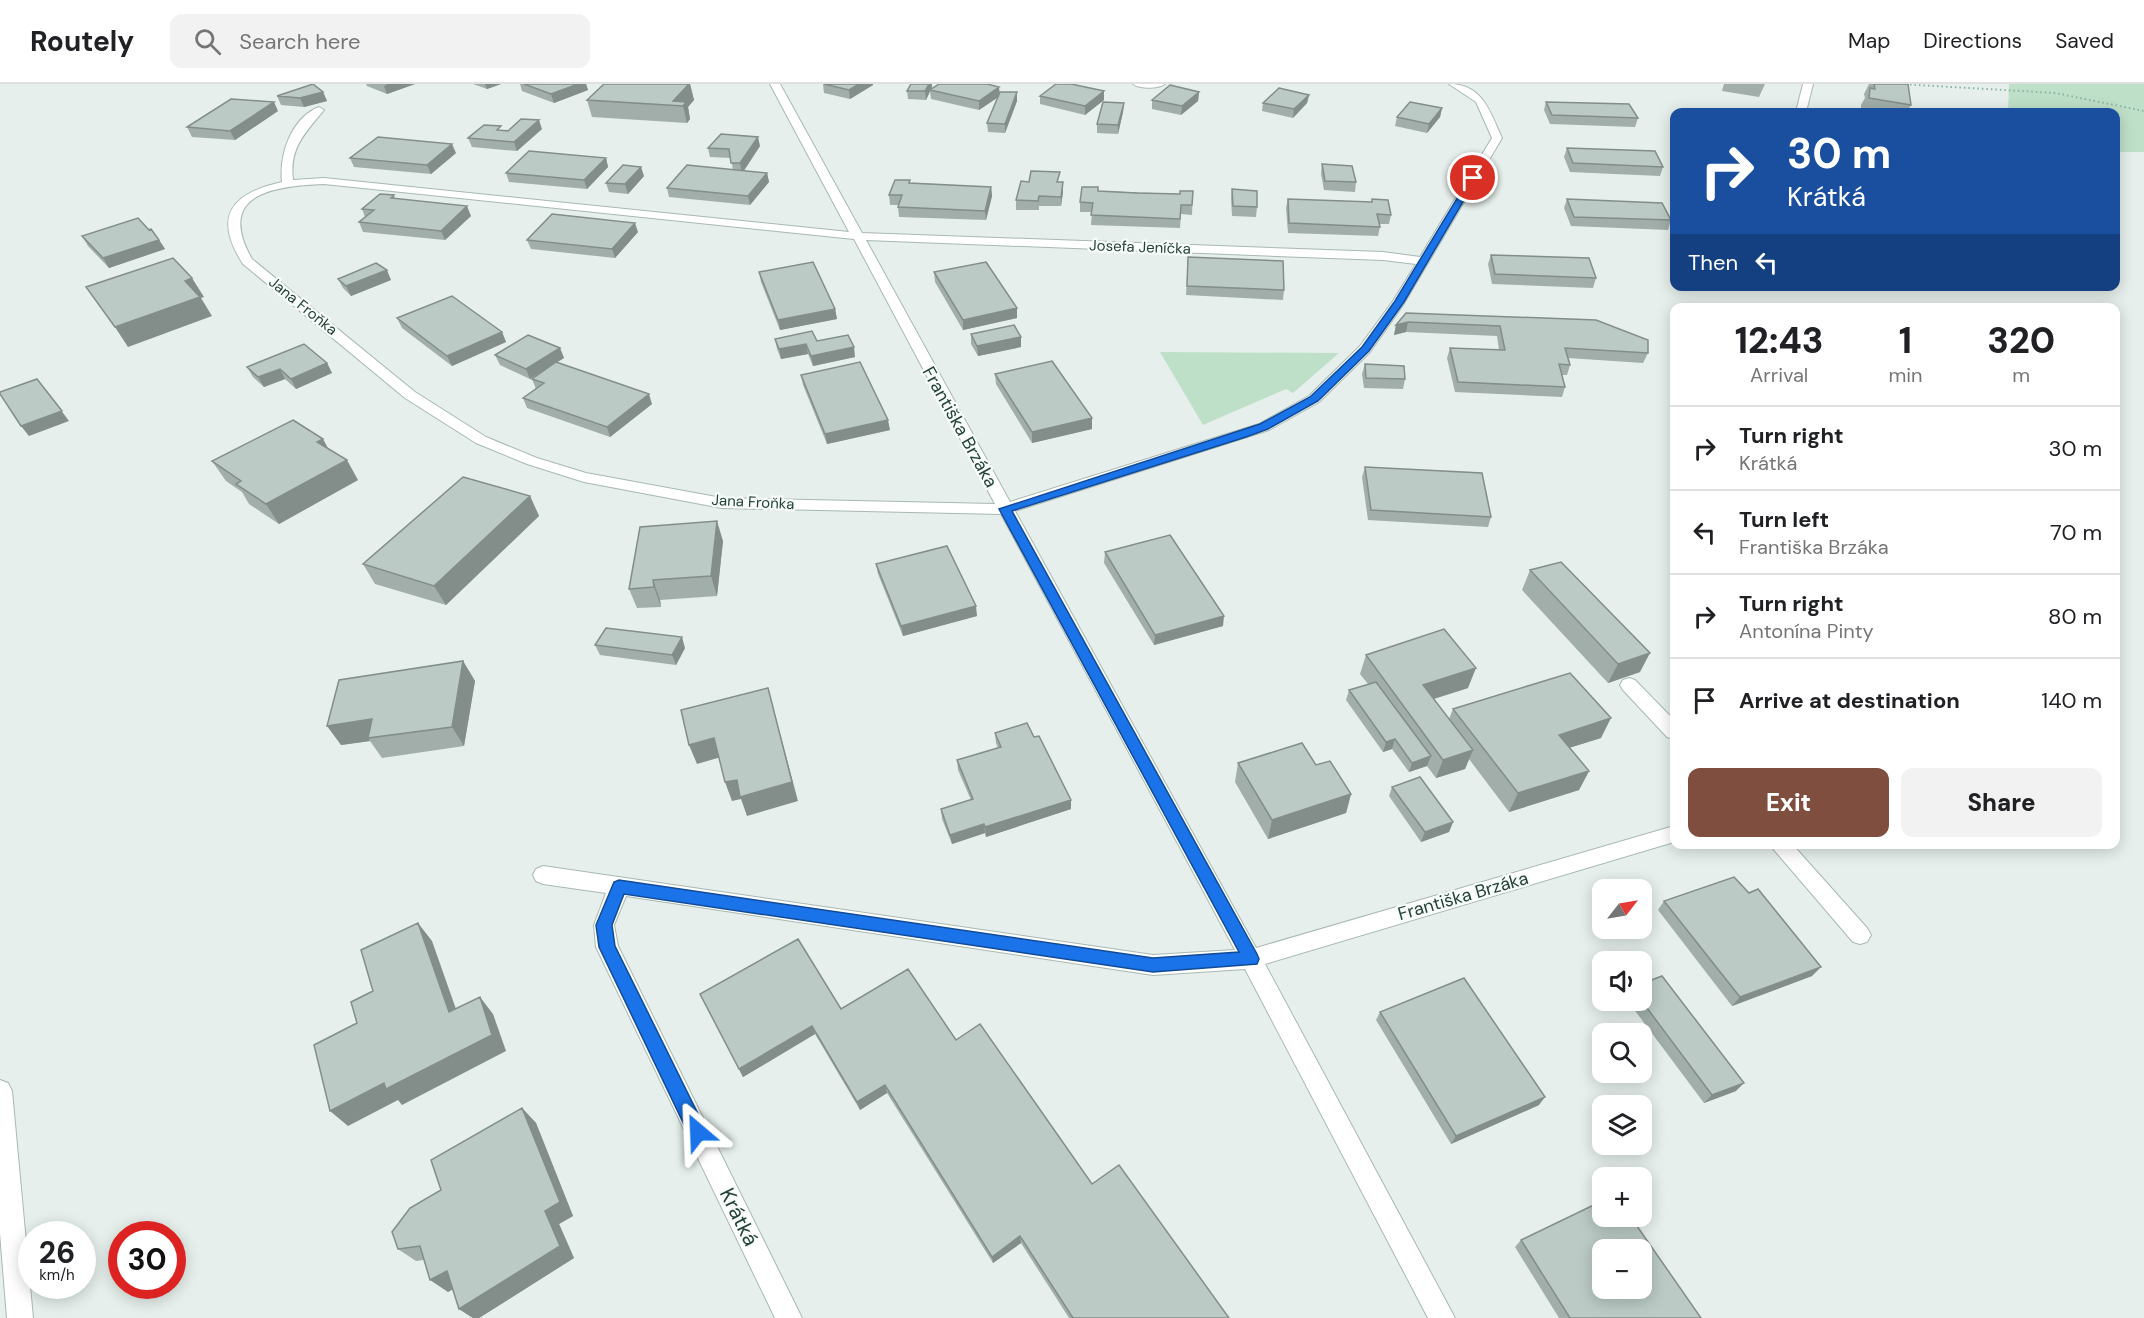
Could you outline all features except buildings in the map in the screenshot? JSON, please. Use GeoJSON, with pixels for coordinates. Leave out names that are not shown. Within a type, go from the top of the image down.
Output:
{"type":"FeatureCollection","features":[{"type":"Feature","properties":{"kind":"street","name":"Františka Brzáka"},"geometry":{"type":"LineString","coordinates":[[775,84],[855,236],[1251,959],[1442,1318]]}},
{"type":"Feature","properties":{"kind":"street"},"geometry":{"type":"LineString","coordinates":[[1138,84],[1160,84]]}},
{"type":"Feature","properties":{"kind":"street","name":"Jana Froňka"},"geometry":{"type":"LineString","coordinates":[[855,236],[324,181],[288,183],[264,190],[243,201],[233,217],[236,242],[247,261],[411,394],[481,440],[532,461],[584,477],[722,502],[1005,509],[1253,430],[1314,399],[1365,349],[1424,261],[1497,138],[1480,100],[1454,84]]}},
{"type":"Feature","properties":{"kind":"street"},"geometry":{"type":"LineString","coordinates":[[1802,108],[1808,84]]}},
{"type":"Feature","properties":{"kind":"street"},"geometry":{"type":"LineString","coordinates":[[288,183],[285,165],[289,146],[301,128],[319,110]]}},
{"type":"Feature","properties":{"kind":"street","name":"Josefa Jeníčka"},"geometry":{"type":"LineString","coordinates":[[855,236],[1383,256],[1424,261]]}},
{"type":"Feature","properties":{"kind":"street"},"geometry":{"type":"LineString","coordinates":[[1629,685],[1670,728]]}},
{"type":"Feature","properties":{"kind":"street","name":"Františka Brzáka"},"geometry":{"type":"LineString","coordinates":[[1251,959],[1670,835]]}},
{"type":"Feature","properties":{"kind":"street"},"geometry":{"type":"LineString","coordinates":[[1784,849],[1860,934]]}},
{"type":"Feature","properties":{"kind":"street"},"geometry":{"type":"LineString","coordinates":[[543,875],[1153,965],[1251,959]]}},
{"type":"Feature","properties":{"kind":"street","name":"Krátká"},"geometry":{"type":"LineString","coordinates":[[619,887],[604,925],[607,947],[789,1318]]}},
{"type":"Feature","properties":{"kind":"street"},"geometry":{"type":"LineString","coordinates":[[0,1091],[20,1318]]}},
{"type":"Feature","properties":{"kind":"path"},"geometry":{"type":"LineString","coordinates":[[1900,84],[1923,88],[2028,91],[2126,106],[2144,111]]}},
{"type":"Feature","properties":{"kind":"green space"},"geometry":{"type":"Polygon","coordinates":[[[2009,84],[2144,84],[2144,152],[2120,152],[2120,108],[2008,108],[2009,84]]]}},
{"type":"Feature","properties":{"kind":"green space"},"geometry":{"type":"Polygon","coordinates":[[[1160,352],[1339,353],[1293,393],[1286,389],[1203,425],[1160,352]]]}},
{"type":"Feature","properties":{"kind":"route"},"geometry":{"type":"LineString","coordinates":[[698,1132],[607,947],[604,925],[610,904],[619,887],[1153,965],[1251,959],[1005,509],[1264,427],[1314,399],[1365,349],[1399,302],[1473,178]]}}]}
